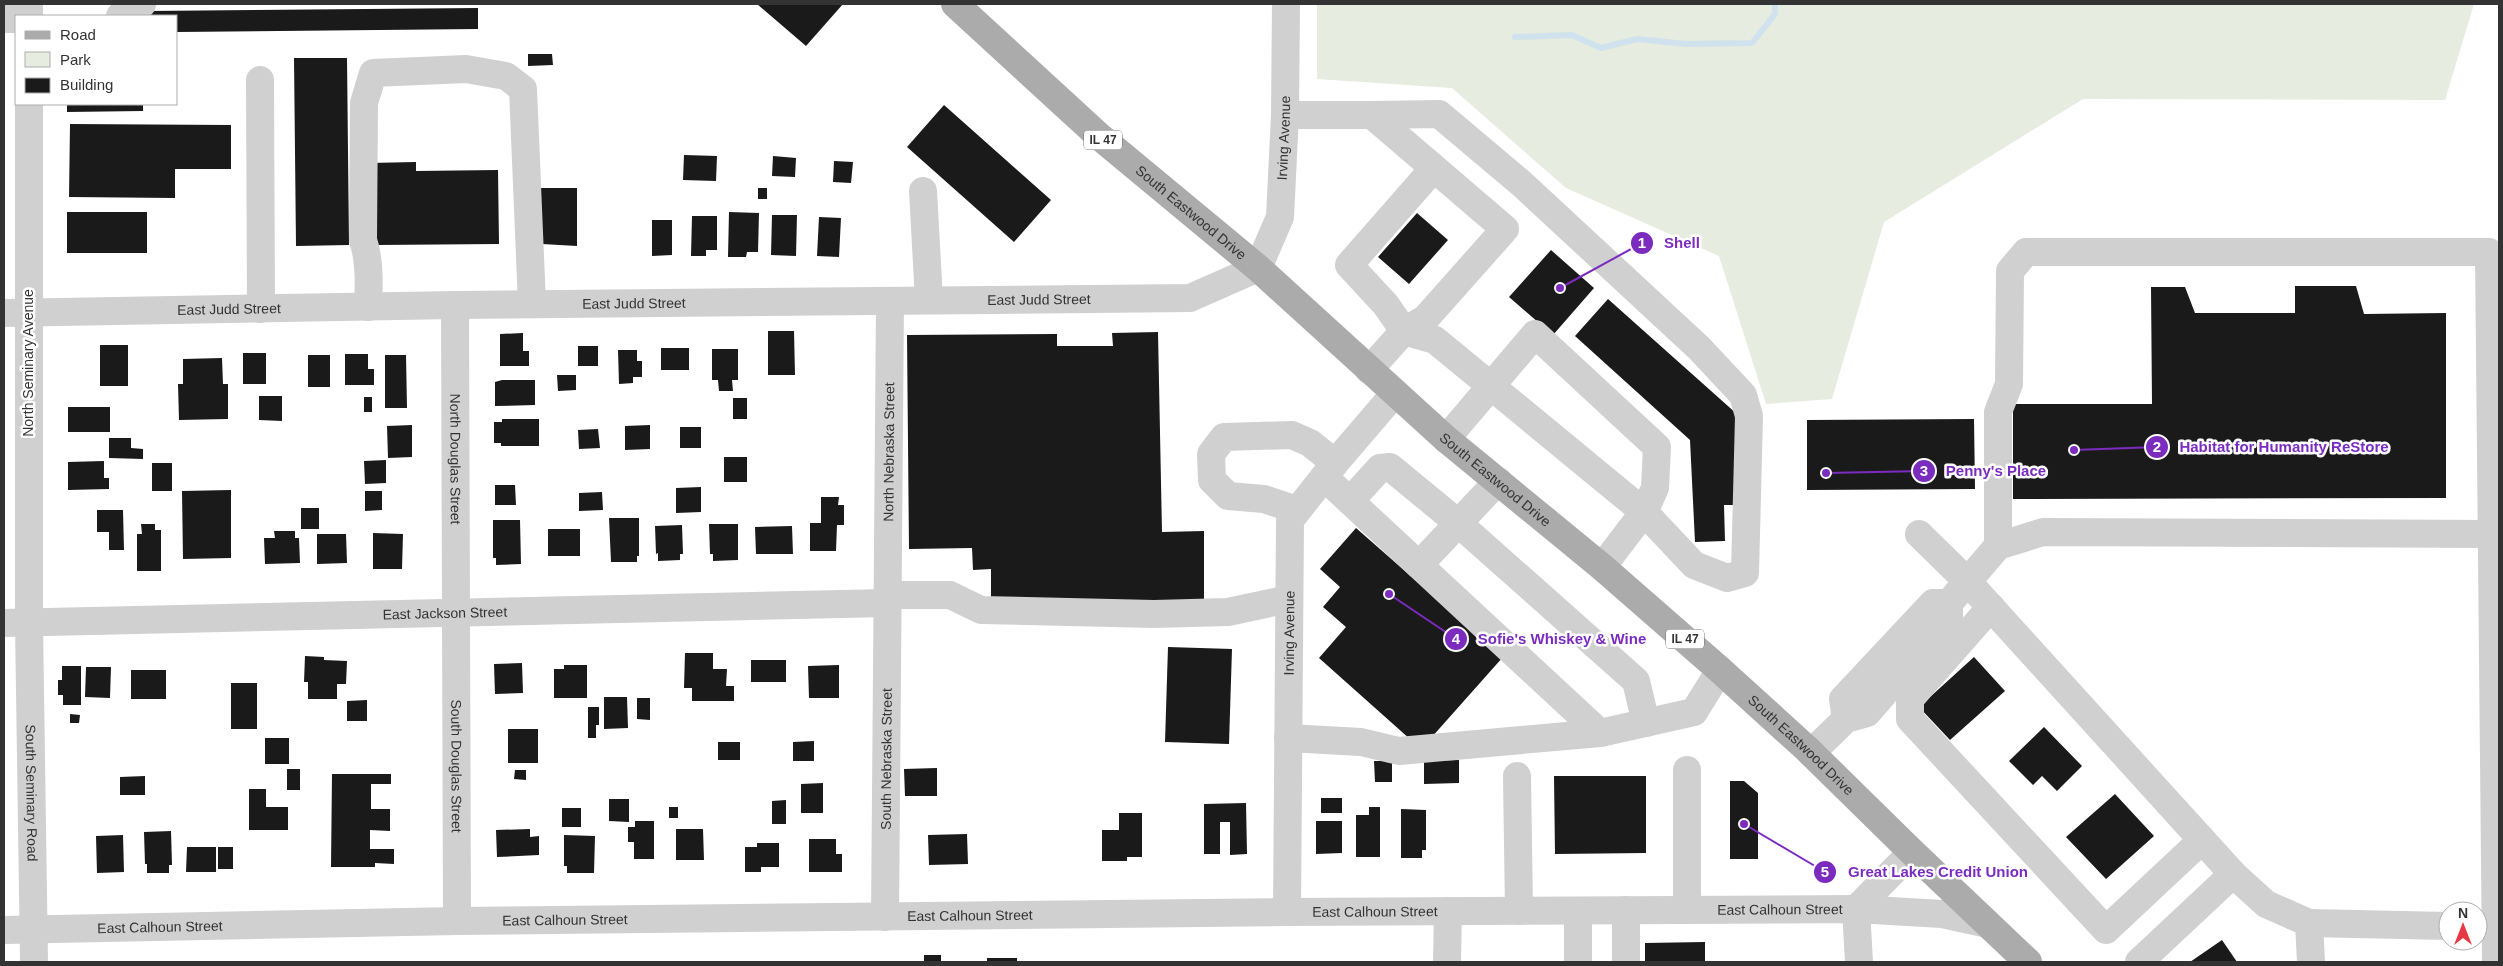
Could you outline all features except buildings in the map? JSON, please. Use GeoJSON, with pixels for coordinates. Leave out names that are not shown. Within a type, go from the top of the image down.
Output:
{"type":"FeatureCollection","features":[{"type":"Feature","properties":{"kind":"main road","name":"South Eastwood Drive"},"geometry":{"type":"LineString","coordinates":[[955,4],[1100,137],[1258,268],[1446,438],[1602,567],[1720,670],[1812,753],[1912,852],[2028,962]]}},
{"type":"Feature","properties":{"kind":"street"},"geometry":{"type":"LineString","coordinates":[[122,15],[142,4]]}},
{"type":"Feature","properties":{"kind":"street","name":"Irving Avenue"},"geometry":{"type":"LineString","coordinates":[[1258,268],[1280,217],[1285,115],[1286,4]]}},
{"type":"Feature","properties":{"kind":"street"},"geometry":{"type":"LineString","coordinates":[[368,307],[369,279],[366,249],[363,240],[364,102],[373,73],[466,69],[506,76],[523,89],[532,304]]}},
{"type":"Feature","properties":{"kind":"street"},"geometry":{"type":"LineString","coordinates":[[260,80],[261,309]]}},
{"type":"Feature","properties":{"kind":"street","name":"North Seminary Avenue"},"geometry":{"type":"LineString","coordinates":[[16,623],[16,313],[29,105]]}},
{"type":"Feature","properties":{"kind":"street"},"geometry":{"type":"LineString","coordinates":[[1285,115],[1378,120],[1439,114],[1522,184],[1699,348],[1743,395],[1749,416],[1745,573],[1727,578],[1694,565],[1644,512],[1435,340],[1404,331],[1386,305],[1349,265],[1434,168]]}},
{"type":"Feature","properties":{"kind":"street"},"geometry":{"type":"LineString","coordinates":[[1369,370],[1404,331],[1425,319],[1505,229],[1378,120]]}},
{"type":"Feature","properties":{"kind":"street"},"geometry":{"type":"LineString","coordinates":[[923,191],[929,300]]}},
{"type":"Feature","properties":{"kind":"street"},"geometry":{"type":"LineString","coordinates":[[1998,546],[1998,412],[2009,384],[2010,271],[2026,252],[2489,252],[2491,534],[2486,901]]}},
{"type":"Feature","properties":{"kind":"street","name":"East Judd Street"},"geometry":{"type":"LineString","coordinates":[[16,313],[532,304],[1190,298],[1258,268]]}},
{"type":"Feature","properties":{"kind":"street","name":"North Nebraska Street"},"geometry":{"type":"LineString","coordinates":[[887,599],[890,301]]}},
{"type":"Feature","properties":{"kind":"street","name":"North Douglas Street"},"geometry":{"type":"LineString","coordinates":[[455,305],[456,611]]}},
{"type":"Feature","properties":{"kind":"street"},"geometry":{"type":"LineString","coordinates":[[1446,438],[1535,334],[1657,447],[1655,488],[1644,512],[1602,567]]}},
{"type":"Feature","properties":{"kind":"street","name":"Irving Avenue"},"geometry":{"type":"LineString","coordinates":[[1287,912],[1290,520],[1329,470],[1395,393]]}},
{"type":"Feature","properties":{"kind":"street"},"geometry":{"type":"LineString","coordinates":[[1298,510],[1264,499],[1228,496],[1212,480],[1211,454],[1224,437],[1292,435],[1310,443],[1350,501],[1600,733]]}},
{"type":"Feature","properties":{"kind":"street"},"geometry":{"type":"LineString","coordinates":[[1350,501],[1380,468],[1390,466],[1458,523],[1636,681],[1646,723]]}},
{"type":"Feature","properties":{"kind":"street"},"geometry":{"type":"LineString","coordinates":[[1419,565],[1498,480]]}},
{"type":"Feature","properties":{"kind":"street"},"geometry":{"type":"LineString","coordinates":[[1812,753],[1846,718],[1867,713],[1949,618],[1949,603],[1998,546],[2043,532],[2491,534]]}},
{"type":"Feature","properties":{"kind":"street"},"geometry":{"type":"LineString","coordinates":[[1919,534],[1967,581],[2233,874],[2266,904],[2310,923],[2438,926]]}},
{"type":"Feature","properties":{"kind":"street","name":"East Jackson Street"},"geometry":{"type":"LineString","coordinates":[[16,623],[887,599],[950,595],[982,610],[1154,614],[1228,612],[1289,599]]}},
{"type":"Feature","properties":{"kind":"street","name":"South Nebraska Street"},"geometry":{"type":"LineString","coordinates":[[885,917],[887,599]]}},
{"type":"Feature","properties":{"kind":"street"},"geometry":{"type":"LineString","coordinates":[[1991,607],[1910,699],[1910,718],[2106,930],[2202,840]]}},
{"type":"Feature","properties":{"kind":"street","name":"South Douglas Street"},"geometry":{"type":"LineString","coordinates":[[456,611],[457,921]]}},
{"type":"Feature","properties":{"kind":"street","name":"South Seminary Road"},"geometry":{"type":"LineString","coordinates":[[16,623],[34,962]]}},
{"type":"Feature","properties":{"kind":"street"},"geometry":{"type":"LineString","coordinates":[[1288,738],[1361,742],[1399,751],[1600,733],[1694,712],[1720,670]]}},
{"type":"Feature","properties":{"kind":"street"},"geometry":{"type":"LineString","coordinates":[[1687,770],[1687,910]]}},
{"type":"Feature","properties":{"kind":"street"},"geometry":{"type":"LineString","coordinates":[[1518,776],[1519,911]]}},
{"type":"Feature","properties":{"kind":"street","name":"East Calhoun Street"},"geometry":{"type":"LineString","coordinates":[[4,930],[457,921],[1287,912],[1856,909],[1912,852]]}},
{"type":"Feature","properties":{"kind":"street"},"geometry":{"type":"LineString","coordinates":[[2139,962],[2233,874]]}},
{"type":"Feature","properties":{"kind":"street"},"geometry":{"type":"LineString","coordinates":[[1859,962],[1856,909],[1942,914],[1988,924]]}},
{"type":"Feature","properties":{"kind":"street"},"geometry":{"type":"LineString","coordinates":[[1626,910],[1626,962]]}},
{"type":"Feature","properties":{"kind":"street"},"geometry":{"type":"LineString","coordinates":[[1447,962],[1448,911]]}},
{"type":"Feature","properties":{"kind":"street"},"geometry":{"type":"LineString","coordinates":[[1578,911],[1578,962]]}},
{"type":"Feature","properties":{"kind":"street"},"geometry":{"type":"LineString","coordinates":[[2310,923],[2311,962]]}},
{"type":"Feature","properties":{"kind":"street"},"geometry":{"type":"LineString","coordinates":[[2488,934],[2496,962]]}},
{"type":"Feature","properties":{"kind":"green space"},"geometry":{"type":"Polygon","coordinates":[[[1317,4],[2474,4],[2445,100],[2083,99],[1884,222],[1832,399],[1766,404],[1719,256],[1566,188],[1452,88],[1317,79],[1317,4]]]}},
{"type":"Feature","properties":{"kind":"waterway"},"geometry":{"type":"LineString","coordinates":[[1515,37],[1572,35],[1601,48],[1637,39],[1686,44],[1752,43],[1775,14],[1775,4]]}},
{"type":"Feature","properties":{"kind":"place","name":"Shell"},"geometry":{"type":"Point","coordinates":[1560,288]}},
{"type":"Feature","properties":{"kind":"place","name":"Habitat for Humanity ReStore"},"geometry":{"type":"Point","coordinates":[2074,450]}},
{"type":"Feature","properties":{"kind":"place","name":"Penny's Place"},"geometry":{"type":"Point","coordinates":[1826,473]}},
{"type":"Feature","properties":{"kind":"place","name":"Sofie's Whiskey & Wine"},"geometry":{"type":"Point","coordinates":[1389,594]}},
{"type":"Feature","properties":{"kind":"place","name":"Great Lakes Credit Union"},"geometry":{"type":"Point","coordinates":[1744,824]}}]}
